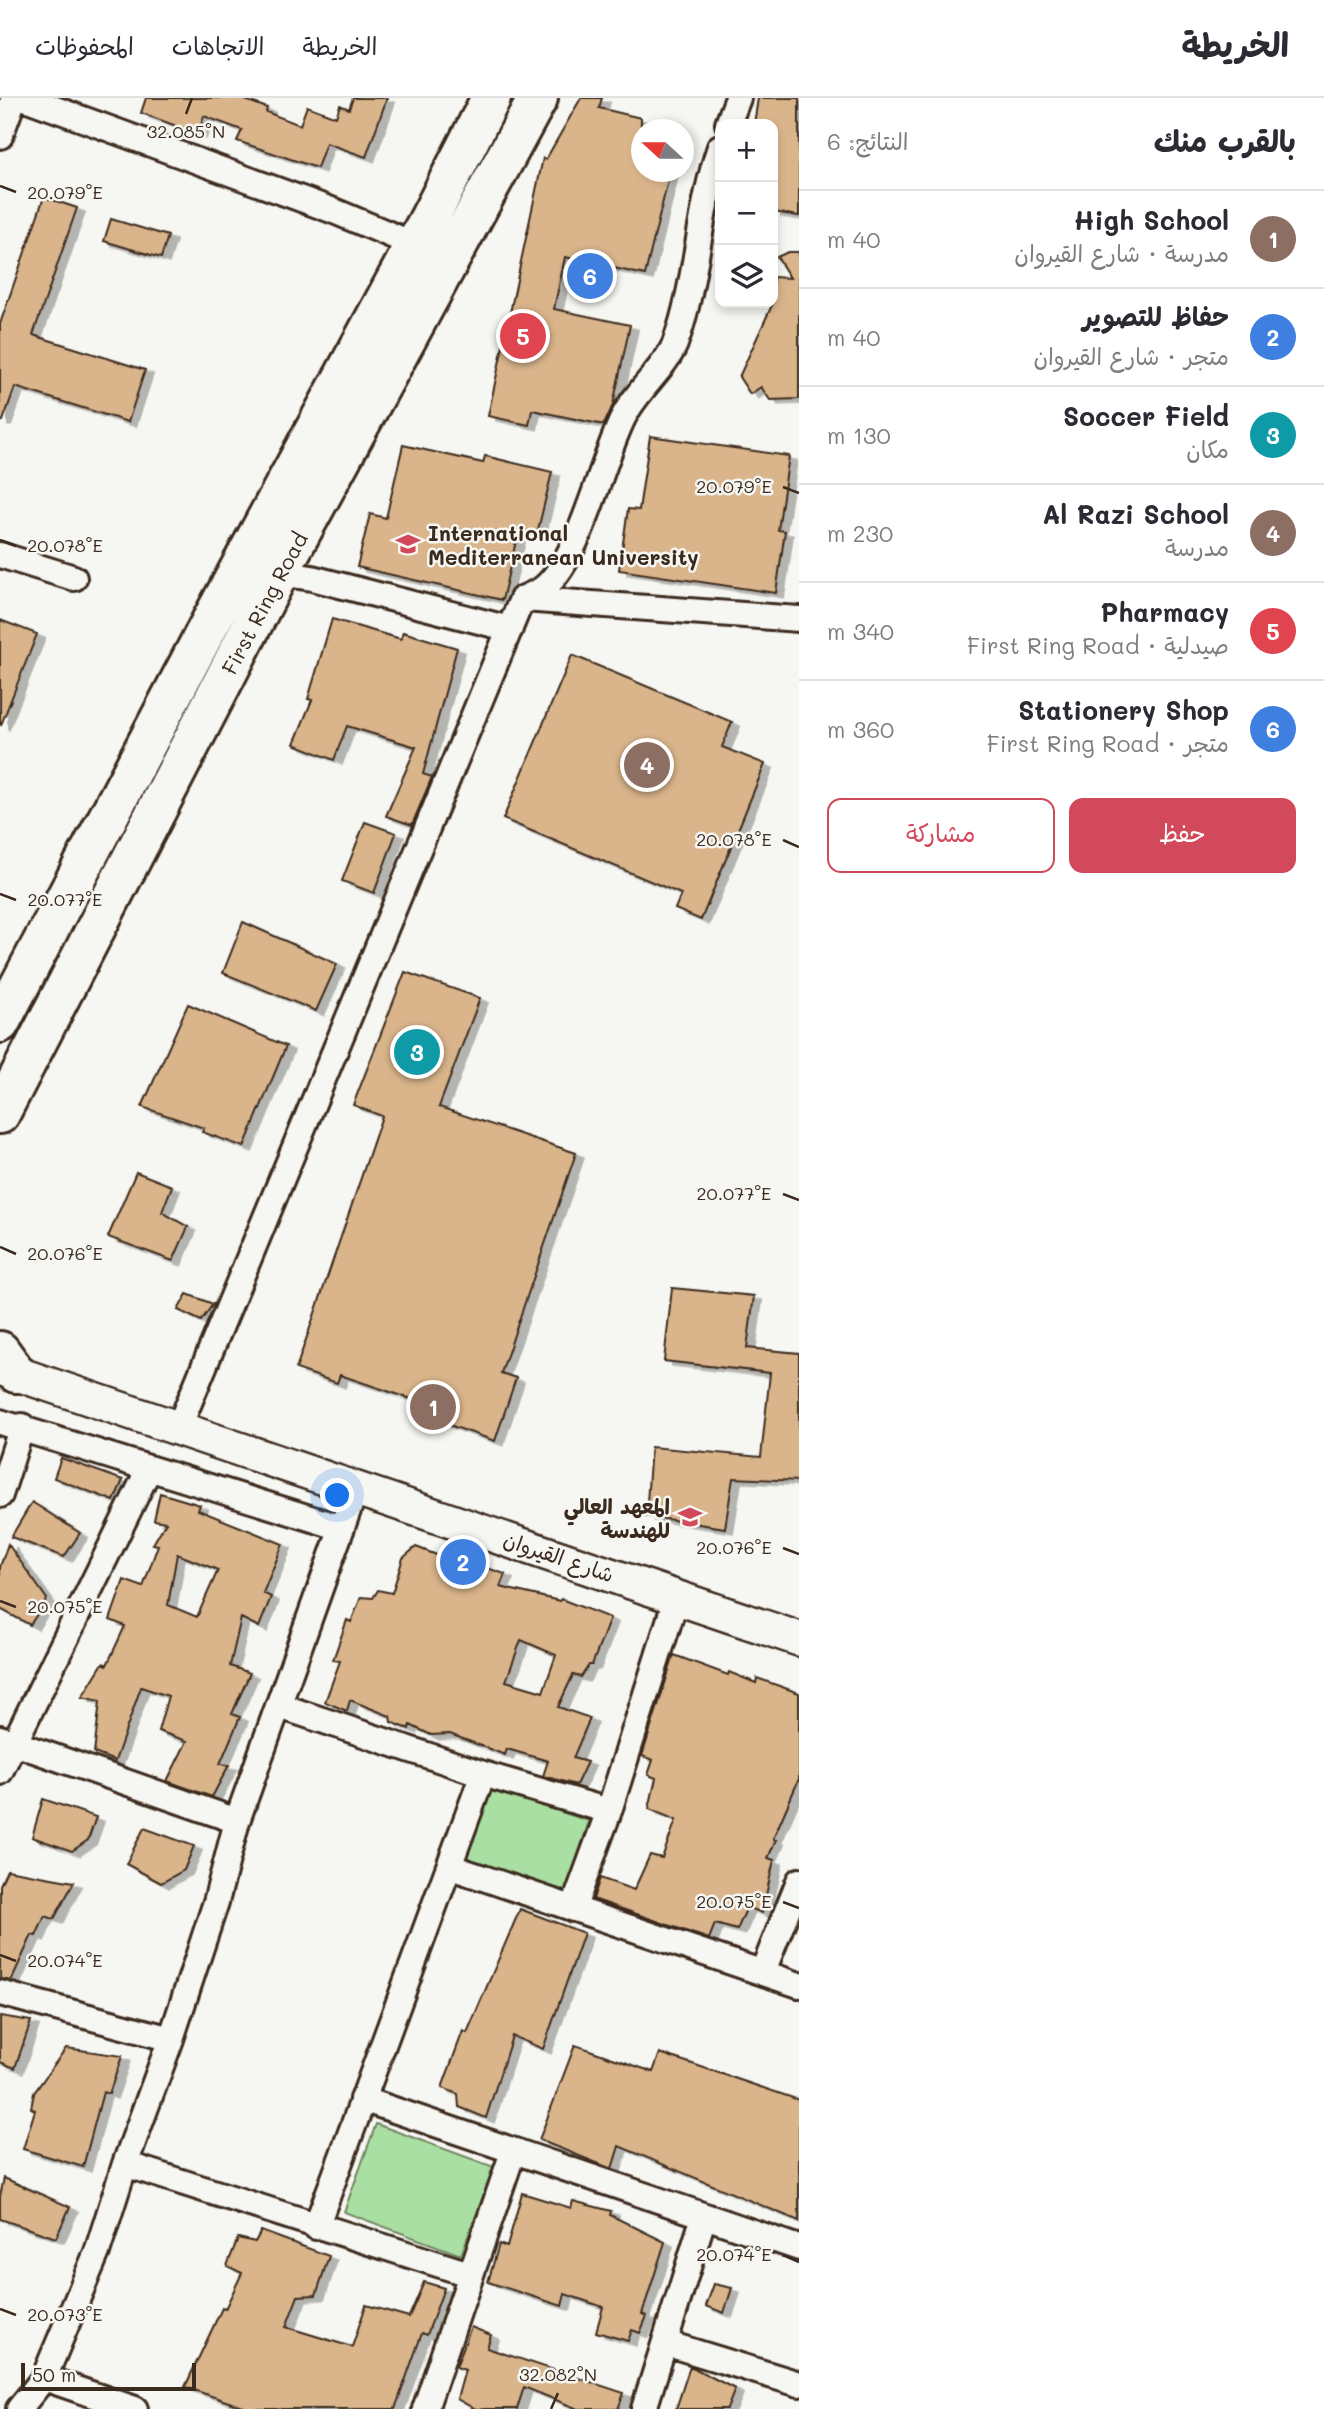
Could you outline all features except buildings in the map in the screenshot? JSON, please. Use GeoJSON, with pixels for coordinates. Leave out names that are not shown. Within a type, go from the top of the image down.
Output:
{"type":"FeatureCollection","features":[{"type":"Feature","properties":{"kind":"main road","name":"First Ring Road"},"geometry":{"type":"LineString","coordinates":[[0,1023],[491,98]]}},
{"type":"Feature","properties":{"kind":"main road","name":"First Ring Road"},"geometry":{"type":"LineString","coordinates":[[0,1114],[279,573],[538,98]]}},
{"type":"Feature","properties":{"kind":"main road","name":"شارع القيروان"},"geometry":{"type":"LineString","coordinates":[[3,1365],[356,1489],[799,1639]]}},
{"type":"Feature","properties":{"kind":"street"},"geometry":{"type":"LineString","coordinates":[[0,136],[14,98]]}},
{"type":"Feature","properties":{"kind":"street"},"geometry":{"type":"LineString","coordinates":[[25,98],[334,211],[415,245]]}},
{"type":"Feature","properties":{"kind":"street"},"geometry":{"type":"LineString","coordinates":[[730,119],[738,98]]}},
{"type":"Feature","properties":{"kind":"street"},"geometry":{"type":"LineString","coordinates":[[179,1427],[522,599],[545,587],[562,564],[584,519],[623,417],[674,347],[686,308],[707,185],[715,162]]}},
{"type":"Feature","properties":{"kind":"street"},"geometry":{"type":"LineString","coordinates":[[0,555],[74,578]]}},
{"type":"Feature","properties":{"kind":"street"},"geometry":{"type":"LineString","coordinates":[[279,573],[325,581],[510,629]]}},
{"type":"Feature","properties":{"kind":"street"},"geometry":{"type":"LineString","coordinates":[[522,599],[799,619]]}},
{"type":"Feature","properties":{"kind":"street"},"geometry":{"type":"LineString","coordinates":[[0,1495],[11,1424],[342,1528]]}},
{"type":"Feature","properties":{"kind":"street"},"geometry":{"type":"LineString","coordinates":[[0,1772],[8,1741],[149,1469]]}},
{"type":"Feature","properties":{"kind":"street"},"geometry":{"type":"LineString","coordinates":[[19,2409],[44,2378],[97,2252],[216,1902],[237,1821],[356,1489]]}},
{"type":"Feature","properties":{"kind":"street"},"geometry":{"type":"LineString","coordinates":[[573,1909],[609,1811],[677,1596]]}},
{"type":"Feature","properties":{"kind":"street"},"geometry":{"type":"LineString","coordinates":[[280,1706],[483,1774],[609,1811]]}},
{"type":"Feature","properties":{"kind":"street"},"geometry":{"type":"LineString","coordinates":[[8,1741],[237,1821]]}},
{"type":"Feature","properties":{"kind":"street"},"geometry":{"type":"LineString","coordinates":[[316,2227],[451,1867],[483,1774]]}},
{"type":"Feature","properties":{"kind":"street"},"geometry":{"type":"LineString","coordinates":[[451,1867],[799,1985]]}},
{"type":"Feature","properties":{"kind":"street"},"geometry":{"type":"LineString","coordinates":[[763,1971],[799,1881]]}},
{"type":"Feature","properties":{"kind":"street"},"geometry":{"type":"LineString","coordinates":[[0,1993],[171,2039]]}},
{"type":"Feature","properties":{"kind":"street"},"geometry":{"type":"LineString","coordinates":[[362,2099],[799,2248]]}},
{"type":"Feature","properties":{"kind":"street"},"geometry":{"type":"LineString","coordinates":[[425,2409],[469,2274],[513,2152]]}},
{"type":"Feature","properties":{"kind":"street"},"geometry":{"type":"LineString","coordinates":[[125,2164],[469,2274]]}},
{"type":"Feature","properties":{"kind":"street"},"geometry":{"type":"LineString","coordinates":[[644,2409],[704,2216]]}},
{"type":"Feature","properties":{"kind":"street"},"geometry":{"type":"LineString","coordinates":[[665,2343],[799,2384]]}},
{"type":"Feature","properties":{"kind":"street"},"geometry":{"type":"LineString","coordinates":[[44,2378],[135,2409]]}},
{"type":"Feature","properties":{"kind":"green space"},"geometry":{"type":"Polygon","coordinates":[[[488,1788],[589,1821],[566,1893],[465,1860],[488,1788]]]}},
{"type":"Feature","properties":{"kind":"green space"},"geometry":{"type":"Polygon","coordinates":[[[376,2124],[494,2167],[461,2255],[344,2212],[376,2124]]]}},
{"type":"Feature","properties":{"kind":"place","name":"Stationery Shop"},"geometry":{"type":"Point","coordinates":[590,276]}},
{"type":"Feature","properties":{"kind":"place","name":"Pharmacy"},"geometry":{"type":"Point","coordinates":[523,336]}},
{"type":"Feature","properties":{"kind":"place","name":"International Mediterranean University"},"geometry":{"type":"Point","coordinates":[408,544]}},
{"type":"Feature","properties":{"kind":"place","name":"Al Razi School"},"geometry":{"type":"Point","coordinates":[647,765]}},
{"type":"Feature","properties":{"kind":"place","name":"Soccer Field"},"geometry":{"type":"Point","coordinates":[417,1052]}},
{"type":"Feature","properties":{"kind":"place","name":"High School"},"geometry":{"type":"Point","coordinates":[433,1407]}},
{"type":"Feature","properties":{"kind":"place","name":"المعهد العالي للهندسة"},"geometry":{"type":"Point","coordinates":[690,1517]}},
{"type":"Feature","properties":{"kind":"place","name":"حفاظ للتصوير"},"geometry":{"type":"Point","coordinates":[463,1562]}}]}
